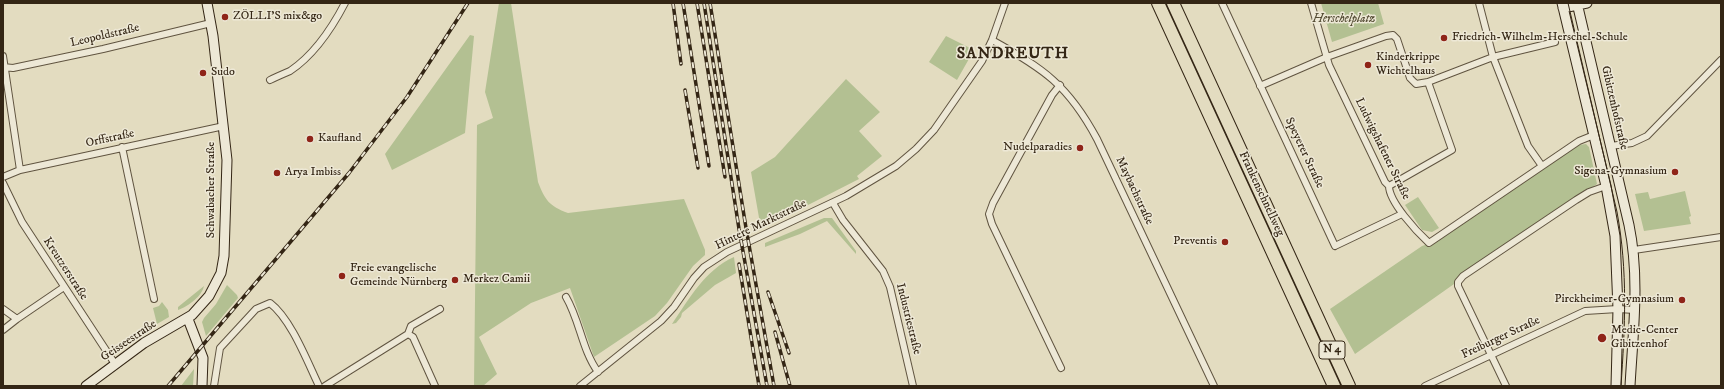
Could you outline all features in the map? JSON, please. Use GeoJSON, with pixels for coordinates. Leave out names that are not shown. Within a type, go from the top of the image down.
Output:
{"type":"FeatureCollection","features":[{"type":"Feature","properties":{"kind":"highway","name":"Frankenschnellweg"},"geometry":{"type":"LineString","coordinates":[[1158,3],[1334,386]]}},
{"type":"Feature","properties":{"kind":"highway","name":"Frankenschnellweg"},"geometry":{"type":"LineString","coordinates":[[1173,3],[1349,386]]}},
{"type":"Feature","properties":{"kind":"highway"},"geometry":{"type":"LineString","coordinates":[[1315,313],[1356,386]]}},
{"type":"Feature","properties":{"kind":"highway"},"geometry":{"type":"LineString","coordinates":[[1306,325],[1328,386]]}},
{"type":"Feature","properties":{"kind":"main road","name":"Schwabacher Straße"},"geometry":{"type":"LineString","coordinates":[[188,319],[212,292],[219,277],[223,263],[227,171],[224,126],[211,23],[207,3]]}},
{"type":"Feature","properties":{"kind":"main road"},"geometry":{"type":"LineString","coordinates":[[1581,4],[1563,6],[1606,186],[1616,244],[1618,309],[1616,386]]}},
{"type":"Feature","properties":{"kind":"main road","name":"Gibitzenhofstraße"},"geometry":{"type":"LineString","coordinates":[[1581,4],[1634,250],[1636,276],[1630,386]]}},
{"type":"Feature","properties":{"kind":"main road"},"geometry":{"type":"LineString","coordinates":[[188,319],[203,358],[202,386]]}},
{"type":"Feature","properties":{"kind":"main road","name":"Geisseestraße"},"geometry":{"type":"LineString","coordinates":[[86,386],[156,335],[188,319]]}},
{"type":"Feature","properties":{"kind":"street"},"geometry":{"type":"LineString","coordinates":[[270,80],[288,71],[304,59],[332,25],[345,3]]}},
{"type":"Feature","properties":{"kind":"street","name":"Hintere Marktstraße"},"geometry":{"type":"LineString","coordinates":[[581,386],[661,321],[674,307],[694,278],[704,267],[727,252],[833,203],[896,166],[916,150],[934,130],[982,61],[992,40],[1005,3]]}},
{"type":"Feature","properties":{"kind":"street","name":"Speyerer Straße"},"geometry":{"type":"LineString","coordinates":[[1222,3],[1335,246],[1402,214]]}},
{"type":"Feature","properties":{"kind":"street"},"geometry":{"type":"LineString","coordinates":[[1311,3],[1327,57]]}},
{"type":"Feature","properties":{"kind":"street"},"geometry":{"type":"LineString","coordinates":[[1478,3],[1493,57],[1528,146],[1542,166],[1579,141],[1594,136]]}},
{"type":"Feature","properties":{"kind":"street","name":"Leopoldstraße"},"geometry":{"type":"LineString","coordinates":[[4,67],[13,68],[103,49],[211,23]]}},
{"type":"Feature","properties":{"kind":"street"},"geometry":{"type":"LineString","coordinates":[[1260,86],[1327,57],[1376,39],[1393,35],[1397,38],[1410,78],[1416,84],[1428,82],[1493,57],[1555,42]]}},
{"type":"Feature","properties":{"kind":"street","name":"Maybachstraße"},"geometry":{"type":"LineString","coordinates":[[992,40],[1026,59],[1045,72],[1060,85],[1086,117],[1098,138],[1214,386]]}},
{"type":"Feature","properties":{"kind":"street"},"geometry":{"type":"LineString","coordinates":[[3,56],[20,170]]}},
{"type":"Feature","properties":{"kind":"street","name":"Ludwigshafener Straße"},"geometry":{"type":"LineString","coordinates":[[1327,57],[1329,66],[1402,214],[1428,243],[1542,166]]}},
{"type":"Feature","properties":{"kind":"street"},"geometry":{"type":"LineString","coordinates":[[1611,146],[1632,143],[1647,136],[1721,60]]}},
{"type":"Feature","properties":{"kind":"street"},"geometry":{"type":"LineString","coordinates":[[1389,186],[1452,150],[1428,82]]}},
{"type":"Feature","properties":{"kind":"street"},"geometry":{"type":"LineString","coordinates":[[1060,85],[1052,95],[990,211],[992,224],[1060,368]]}},
{"type":"Feature","properties":{"kind":"street","name":"Orffstraße"},"geometry":{"type":"LineString","coordinates":[[3,177],[20,170],[224,126]]}},
{"type":"Feature","properties":{"kind":"street"},"geometry":{"type":"LineString","coordinates":[[122,147],[154,299]]}},
{"type":"Feature","properties":{"kind":"street","name":"Kreutzerstraße"},"geometry":{"type":"LineString","coordinates":[[3,183],[22,222],[115,364]]}},
{"type":"Feature","properties":{"kind":"street"},"geometry":{"type":"LineString","coordinates":[[1506,386],[1458,282],[1467,273],[1576,200],[1589,192],[1606,186]]}},
{"type":"Feature","properties":{"kind":"street","name":"Industriestraße"},"geometry":{"type":"LineString","coordinates":[[833,203],[843,220],[883,271],[890,287],[913,386]]}},
{"type":"Feature","properties":{"kind":"street"},"geometry":{"type":"LineString","coordinates":[[1634,250],[1721,237]]}},
{"type":"Feature","properties":{"kind":"street"},"geometry":{"type":"LineString","coordinates":[[3,330],[64,287]]}},
{"type":"Feature","properties":{"kind":"street"},"geometry":{"type":"LineString","coordinates":[[566,297],[573,308],[590,360],[598,372]]}},
{"type":"Feature","properties":{"kind":"street"},"geometry":{"type":"LineString","coordinates":[[214,386],[220,348],[256,309],[270,303],[279,310],[301,348],[319,386]]}},
{"type":"Feature","properties":{"kind":"street"},"geometry":{"type":"LineString","coordinates":[[3,309],[17,319]]}},
{"type":"Feature","properties":{"kind":"street"},"geometry":{"type":"LineString","coordinates":[[325,386],[408,334],[411,326],[440,309]]}},
{"type":"Feature","properties":{"kind":"street","name":"Freiburger Straße"},"geometry":{"type":"LineString","coordinates":[[1425,386],[1585,311],[1618,309],[1635,310]]}},
{"type":"Feature","properties":{"kind":"street"},"geometry":{"type":"LineString","coordinates":[[408,334],[413,337],[435,386]]}},
{"type":"Feature","properties":{"kind":"green space"},"geometry":{"type":"Polygon","coordinates":[[[499,3],[511,3],[538,182],[548,202],[556,208],[568,213],[684,199],[705,250],[705,255],[693,266],[667,303],[655,316],[594,357],[570,288],[531,303],[479,337],[497,374],[483,386],[474,386],[477,125],[493,118],[485,92],[499,3]]]}},
{"type":"Feature","properties":{"kind":"green space","name":"Herschelplatz"},"geometry":{"type":"Polygon","coordinates":[[[1321,3],[1378,3],[1384,24],[1332,42],[1321,3]]]}},
{"type":"Feature","properties":{"kind":"green space"},"geometry":{"type":"Polygon","coordinates":[[[470,35],[474,36],[465,133],[392,170],[385,154],[470,35]]]}},
{"type":"Feature","properties":{"kind":"green space"},"geometry":{"type":"Polygon","coordinates":[[[946,36],[974,50],[957,80],[929,62],[946,36]]]}},
{"type":"Feature","properties":{"kind":"green space"},"geometry":{"type":"Polygon","coordinates":[[[846,79],[880,112],[859,131],[882,156],[857,176],[859,179],[761,229],[751,172],[775,157],[846,79]]]}},
{"type":"Feature","properties":{"kind":"green space"},"geometry":{"type":"Polygon","coordinates":[[[1586,144],[1589,147],[1597,184],[1456,279],[1454,284],[1355,354],[1330,309],[1422,246],[1431,243],[1573,148],[1586,144]]]}},
{"type":"Feature","properties":{"kind":"green space"},"geometry":{"type":"Polygon","coordinates":[[[1685,191],[1691,216],[1689,217],[1691,224],[1644,231],[1635,194],[1648,192],[1650,199],[1685,191]]]}},
{"type":"Feature","properties":{"kind":"green space"},"geometry":{"type":"Polygon","coordinates":[[[1418,197],[1439,228],[1432,232],[1422,230],[1405,205],[1418,197]]]}},
{"type":"Feature","properties":{"kind":"green space"},"geometry":{"type":"Polygon","coordinates":[[[824,218],[832,218],[856,251],[856,254],[827,221],[800,234],[765,247],[765,243],[824,218]]]}},
{"type":"Feature","properties":{"kind":"green space"},"geometry":{"type":"Polygon","coordinates":[[[734,257],[736,273],[715,285],[682,313],[681,317],[676,323],[672,324],[691,295],[706,277],[714,269],[734,257]]]}},
{"type":"Feature","properties":{"kind":"green space"},"geometry":{"type":"Polygon","coordinates":[[[1296,282],[1344,386],[1338,386],[1292,284],[1296,282]]]}},
{"type":"Feature","properties":{"kind":"green space"},"geometry":{"type":"Polygon","coordinates":[[[227,285],[238,298],[206,336],[202,322],[216,304],[227,285]]]}},
{"type":"Feature","properties":{"kind":"green space"},"geometry":{"type":"Polygon","coordinates":[[[204,286],[201,293],[194,300],[178,310],[178,307],[204,286]]]}},
{"type":"Feature","properties":{"kind":"green space"},"geometry":{"type":"Polygon","coordinates":[[[162,302],[168,310],[169,317],[157,324],[153,308],[159,306],[162,302]]]}},
{"type":"Feature","properties":{"kind":"green space"},"geometry":{"type":"Polygon","coordinates":[[[194,369],[193,386],[181,386],[194,369]]]}},
{"type":"Feature","properties":{"kind":"tram line"},"geometry":{"type":"LineString","coordinates":[[1568,3],[1617,212],[1623,256],[1625,299],[1621,386]]}},
{"type":"Feature","properties":{"kind":"railway"},"geometry":{"type":"LineString","coordinates":[[168,386],[349,173],[407,97],[468,3]]}},
{"type":"Feature","properties":{"kind":"railway"},"geometry":{"type":"LineString","coordinates":[[673,3],[681,64]]}},
{"type":"Feature","properties":{"kind":"railway"},"geometry":{"type":"LineString","coordinates":[[683,3],[709,166]]}},
{"type":"Feature","properties":{"kind":"railway"},"geometry":{"type":"LineString","coordinates":[[697,3],[725,177]]}},
{"type":"Feature","properties":{"kind":"railway"},"geometry":{"type":"LineString","coordinates":[[704,3],[739,229],[767,386]]}},
{"type":"Feature","properties":{"kind":"railway"},"geometry":{"type":"LineString","coordinates":[[710,3],[746,228],[774,386]]}},
{"type":"Feature","properties":{"kind":"railway"},"geometry":{"type":"LineString","coordinates":[[685,90],[698,168]]}},
{"type":"Feature","properties":{"kind":"railway"},"geometry":{"type":"LineString","coordinates":[[739,264],[759,386]]}},
{"type":"Feature","properties":{"kind":"railway"},"geometry":{"type":"LineString","coordinates":[[768,292],[789,353]]}},
{"type":"Feature","properties":{"kind":"railway"},"geometry":{"type":"LineString","coordinates":[[775,332],[790,386]]}},
{"type":"Feature","properties":{"kind":"place","name":"ZÖLLI'S mix&go"},"geometry":{"type":"Point","coordinates":[225,17]}},
{"type":"Feature","properties":{"kind":"place","name":"Friedrich-Wilhelm-Herschel-Schule"},"geometry":{"type":"Point","coordinates":[1444,38]}},
{"type":"Feature","properties":{"kind":"place","name":"Kinderkrippe Wichtelhaus"},"geometry":{"type":"Point","coordinates":[1368,65]}},
{"type":"Feature","properties":{"kind":"place","name":"Sudo"},"geometry":{"type":"Point","coordinates":[203,73]}},
{"type":"Feature","properties":{"kind":"place","name":"Kaufland"},"geometry":{"type":"Point","coordinates":[310,139]}},
{"type":"Feature","properties":{"kind":"place","name":"Nudelparadies"},"geometry":{"type":"Point","coordinates":[1080,148]}},
{"type":"Feature","properties":{"kind":"place","name":"Sigena-Gymnasium"},"geometry":{"type":"Point","coordinates":[1675,172]}},
{"type":"Feature","properties":{"kind":"place","name":"Arya Imbiss"},"geometry":{"type":"Point","coordinates":[277,173]}},
{"type":"Feature","properties":{"kind":"place","name":"Preventis"},"geometry":{"type":"Point","coordinates":[1225,242]}},
{"type":"Feature","properties":{"kind":"place","name":"Freie evangelische Gemeinde Nürnberg"},"geometry":{"type":"Point","coordinates":[342,276]}},
{"type":"Feature","properties":{"kind":"place","name":"Merkez Camii"},"geometry":{"type":"Point","coordinates":[455,280]}},
{"type":"Feature","properties":{"kind":"place","name":"Pirckheimer-Gymnasium"},"geometry":{"type":"Point","coordinates":[1682,300]}},
{"type":"Feature","properties":{"kind":"place","name":"Medic-Center Gibitzenhof"},"geometry":{"type":"Point","coordinates":[1602,338]}},
{"type":"Feature","properties":{"kind":"district","name":"SANDREUTH"},"geometry":{"type":"Point","coordinates":[1013,55]}}]}
